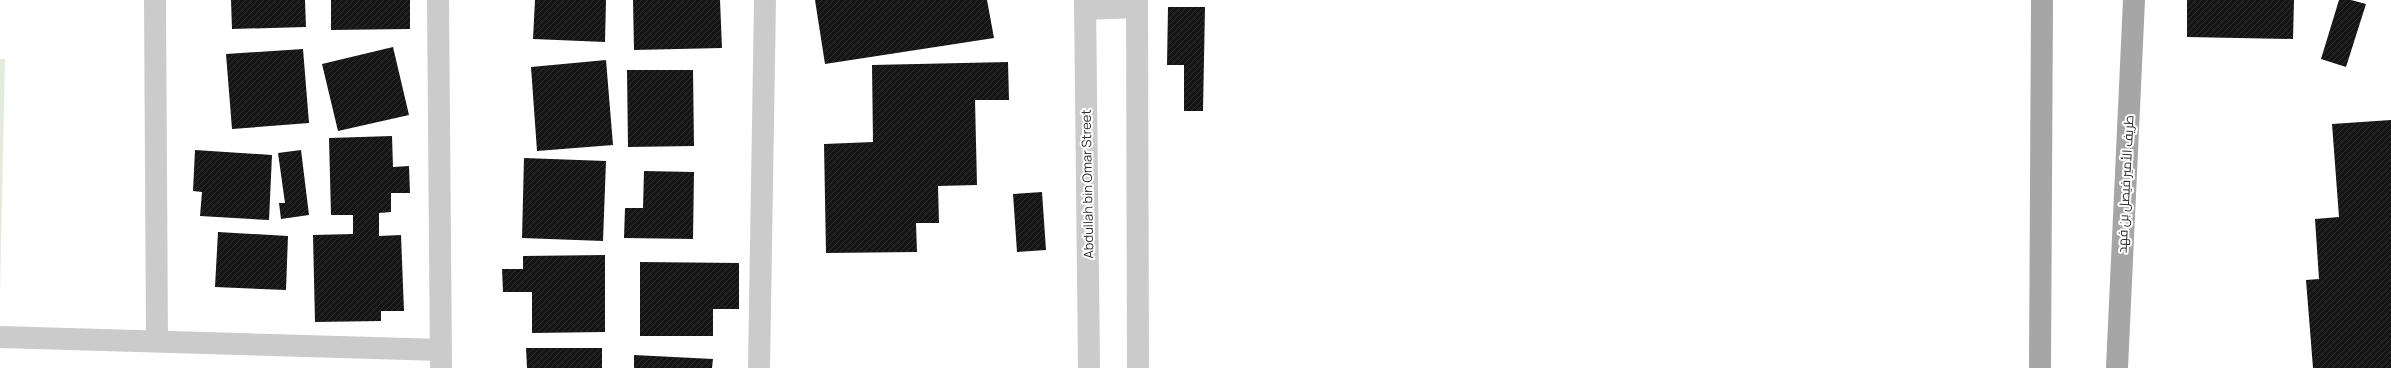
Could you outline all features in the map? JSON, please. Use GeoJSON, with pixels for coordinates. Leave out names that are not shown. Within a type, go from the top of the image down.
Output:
{"type":"FeatureCollection","features":[{"type":"Feature","properties":{"kind":"main road"},"geometry":{"type":"LineString","coordinates":[[2040,368],[2042,0]]}},
{"type":"Feature","properties":{"kind":"main road","name":"طريف الأمير فيصل بن فهد"},"geometry":{"type":"LineString","coordinates":[[2117,368],[2134,0]]}},
{"type":"Feature","properties":{"kind":"street"},"geometry":{"type":"LineString","coordinates":[[155,0],[157,341]]}},
{"type":"Feature","properties":{"kind":"street"},"geometry":{"type":"LineString","coordinates":[[0,337],[157,341],[441,359],[438,0]]}},
{"type":"Feature","properties":{"kind":"street"},"geometry":{"type":"LineString","coordinates":[[759,368],[765,0]]}},
{"type":"Feature","properties":{"kind":"street"},"geometry":{"type":"LineString","coordinates":[[1085,4],[1137,4],[1138,368]]}},
{"type":"Feature","properties":{"kind":"street","name":"Abdullah bin Omar Street"},"geometry":{"type":"LineString","coordinates":[[1085,4],[1089,368]]}},
{"type":"Feature","properties":{"kind":"shaded area"},"geometry":{"type":"Polygon","coordinates":[[[0,59],[5,59],[0,294],[0,59]]]}},
{"type":"Feature","properties":{"kind":"building"},"geometry":{"type":"Polygon","coordinates":[[[231,0],[305,0],[306,27],[232,29],[231,0]]]}},
{"type":"Feature","properties":{"kind":"building"},"geometry":{"type":"Polygon","coordinates":[[[331,0],[410,0],[410,29],[331,30],[331,0]]]}},
{"type":"Feature","properties":{"kind":"building"},"geometry":{"type":"Polygon","coordinates":[[[535,0],[606,0],[605,42],[533,39],[535,0]]]}},
{"type":"Feature","properties":{"kind":"building"},"geometry":{"type":"Polygon","coordinates":[[[633,0],[720,0],[722,48],[634,50],[633,0]]]}},
{"type":"Feature","properties":{"kind":"building"},"geometry":{"type":"Polygon","coordinates":[[[815,0],[987,0],[994,38],[825,64],[815,0]]]}},
{"type":"Feature","properties":{"kind":"building"},"geometry":{"type":"Polygon","coordinates":[[[2187,0],[2294,0],[2293,39],[2187,37],[2187,0]]]}},
{"type":"Feature","properties":{"kind":"building"},"geometry":{"type":"Polygon","coordinates":[[[2339,0],[2351,0],[2366,4],[2346,67],[2321,59],[2339,0]]]}},
{"type":"Feature","properties":{"kind":"building"},"geometry":{"type":"Polygon","coordinates":[[[1168,7],[1205,7],[1203,111],[1184,111],[1184,65],[1167,65],[1168,7]]]}},
{"type":"Feature","properties":{"kind":"building"},"geometry":{"type":"Polygon","coordinates":[[[393,47],[409,115],[338,131],[322,64],[393,47]]]}},
{"type":"Feature","properties":{"kind":"building"},"geometry":{"type":"Polygon","coordinates":[[[303,49],[309,123],[232,129],[226,54],[303,49]]]}},
{"type":"Feature","properties":{"kind":"building"},"geometry":{"type":"Polygon","coordinates":[[[606,60],[613,145],[537,151],[531,67],[606,60]]]}},
{"type":"Feature","properties":{"kind":"building"},"geometry":{"type":"Polygon","coordinates":[[[1008,62],[1009,100],[975,100],[977,185],[938,186],[939,223],[916,223],[917,252],[826,253],[824,144],[873,142],[872,65],[1008,62]]]}},
{"type":"Feature","properties":{"kind":"building"},"geometry":{"type":"Polygon","coordinates":[[[627,70],[693,70],[694,146],[628,147],[627,70]]]}},
{"type":"Feature","properties":{"kind":"building"},"geometry":{"type":"Polygon","coordinates":[[[2391,120],[2391,368],[2313,368],[2306,280],[2319,279],[2315,219],[2339,217],[2332,124],[2391,120]]]}},
{"type":"Feature","properties":{"kind":"building"},"geometry":{"type":"Polygon","coordinates":[[[392,136],[393,167],[409,166],[410,193],[391,193],[391,212],[379,213],[379,236],[401,235],[404,311],[381,311],[381,321],[315,322],[313,235],[353,234],[353,215],[331,215],[329,138],[392,136]]]}},
{"type":"Feature","properties":{"kind":"building"},"geometry":{"type":"Polygon","coordinates":[[[195,150],[272,155],[269,220],[200,216],[202,192],[193,191],[195,150]]]}},
{"type":"Feature","properties":{"kind":"building"},"geometry":{"type":"Polygon","coordinates":[[[301,150],[309,215],[281,219],[279,203],[285,203],[278,153],[301,150]]]}},
{"type":"Feature","properties":{"kind":"building"},"geometry":{"type":"Polygon","coordinates":[[[524,158],[606,161],[603,241],[522,238],[524,158]]]}},
{"type":"Feature","properties":{"kind":"building"},"geometry":{"type":"Polygon","coordinates":[[[644,171],[694,172],[693,239],[624,238],[625,208],[643,208],[644,171]]]}},
{"type":"Feature","properties":{"kind":"building"},"geometry":{"type":"Polygon","coordinates":[[[1042,192],[1046,250],[1017,252],[1013,194],[1042,192]]]}},
{"type":"Feature","properties":{"kind":"building"},"geometry":{"type":"Polygon","coordinates":[[[218,232],[288,236],[286,290],[215,287],[218,232]]]}},
{"type":"Feature","properties":{"kind":"building"},"geometry":{"type":"Polygon","coordinates":[[[605,255],[605,332],[532,333],[532,292],[503,292],[502,269],[523,269],[523,256],[605,255]]]}},
{"type":"Feature","properties":{"kind":"building"},"geometry":{"type":"Polygon","coordinates":[[[640,262],[739,263],[739,309],[713,309],[713,336],[640,336],[640,262]]]}},
{"type":"Feature","properties":{"kind":"building"},"geometry":{"type":"Polygon","coordinates":[[[526,348],[602,348],[602,368],[527,368],[526,348]]]}},
{"type":"Feature","properties":{"kind":"building"},"geometry":{"type":"Polygon","coordinates":[[[634,355],[713,359],[712,368],[634,368],[634,355]]]}}]}
